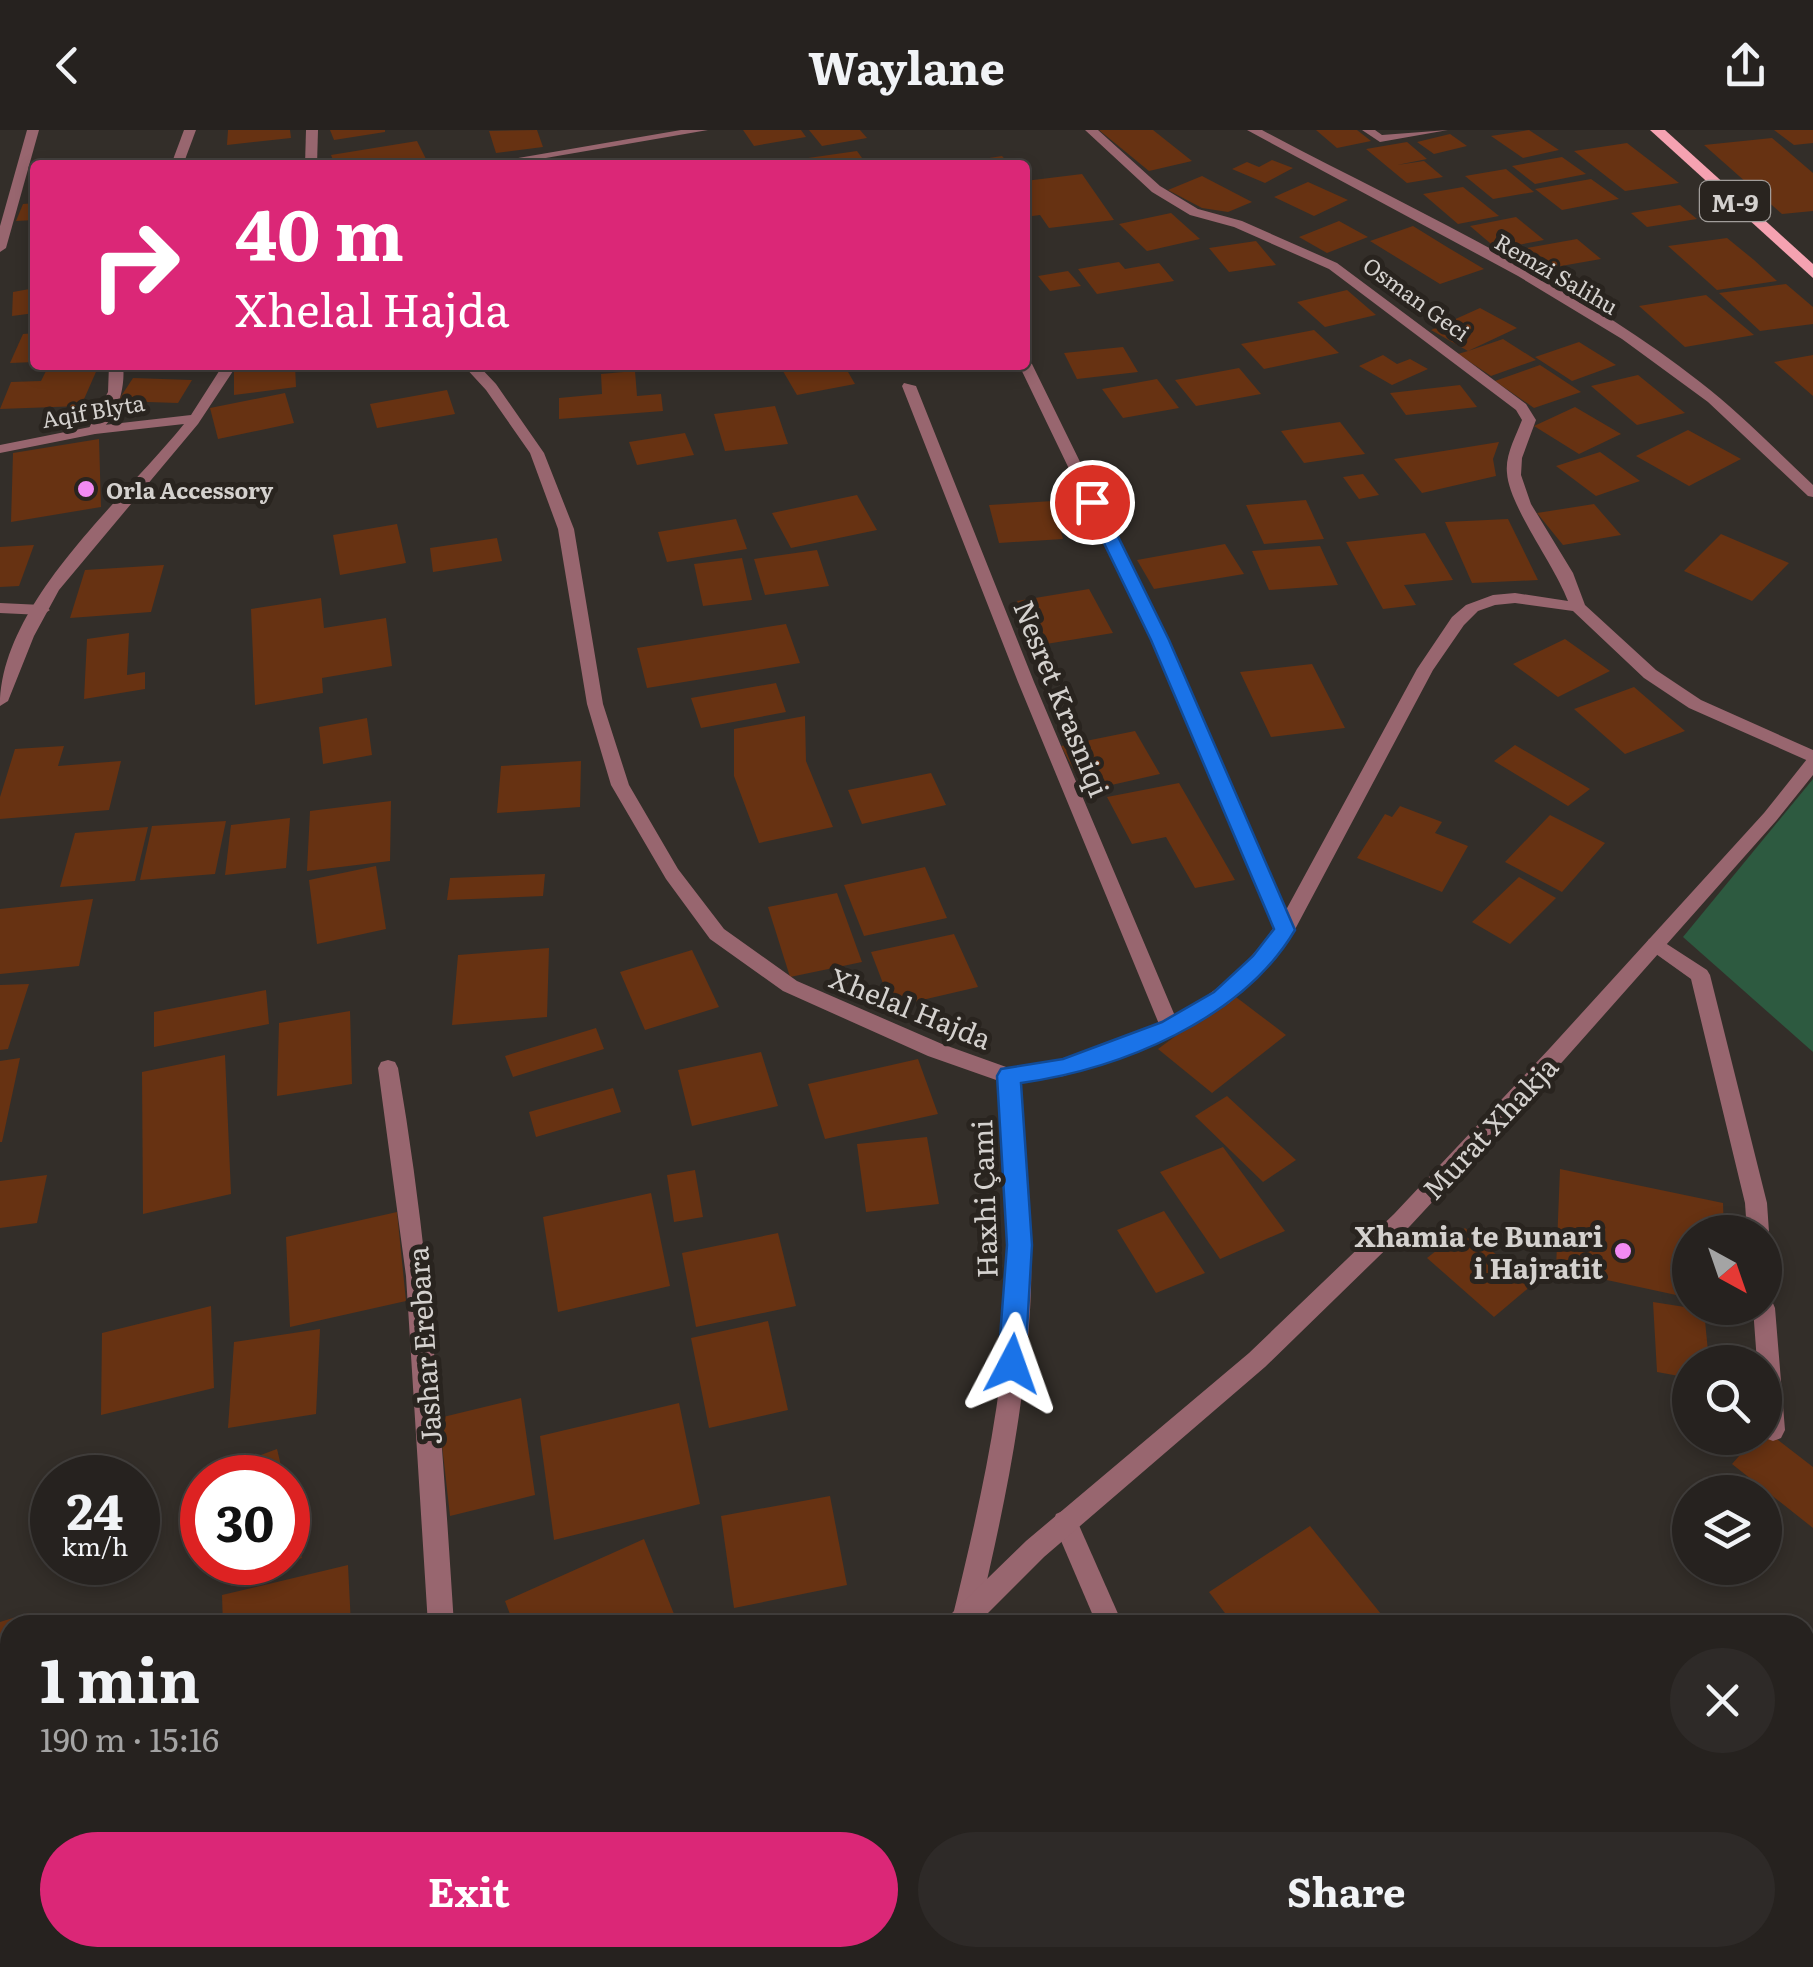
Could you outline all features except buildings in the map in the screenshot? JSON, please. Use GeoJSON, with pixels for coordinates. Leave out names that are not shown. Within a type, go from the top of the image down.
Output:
{"type":"FeatureCollection","features":[{"type":"Feature","properties":{"kind":"main road","name":"M-9"},"geometry":{"type":"LineString","coordinates":[[1657,130],[1813,273]]}},
{"type":"Feature","properties":{"kind":"street"},"geometry":{"type":"LineString","coordinates":[[0,248],[33,130]]}},
{"type":"Feature","properties":{"kind":"street"},"geometry":{"type":"LineString","coordinates":[[179,160],[190,130]]}},
{"type":"Feature","properties":{"kind":"street"},"geometry":{"type":"LineString","coordinates":[[312,130],[312,160]]}},
{"type":"Feature","properties":{"kind":"street"},"geometry":{"type":"LineString","coordinates":[[513,160],[702,130]]}},
{"type":"Feature","properties":{"kind":"street","name":"Osman Geci"},"geometry":{"type":"LineString","coordinates":[[1091,130],[1156,189],[1194,212],[1271,237],[1333,266],[1521,407],[1529,420],[1515,458],[1514,475],[1524,504],[1565,573],[1578,606]]}},
{"type":"Feature","properties":{"kind":"street","name":"Remzi Salihu"},"geometry":{"type":"LineString","coordinates":[[1253,130],[1624,334],[1680,373],[1813,493]]}},
{"type":"Feature","properties":{"kind":"street"},"geometry":{"type":"LineString","coordinates":[[1368,130],[1380,139],[1442,130]]}},
{"type":"Feature","properties":{"kind":"street"},"geometry":{"type":"LineString","coordinates":[[94,430],[115,398],[117,370]]}},
{"type":"Feature","properties":{"kind":"street"},"geometry":{"type":"LineString","coordinates":[[0,700],[58,579],[194,419],[227,370]]}},
{"type":"Feature","properties":{"kind":"street","name":"Xhelal Hajda"},"geometry":{"type":"LineString","coordinates":[[475,370],[537,454],[549,484],[566,529],[594,704],[620,785],[672,874],[718,934],[790,986],[935,1050],[1009,1076],[1064,1068],[1170,1028],[1222,998],[1260,962],[1285,930],[1425,668],[1458,621],[1472,608],[1493,600],[1544,600],[1578,606]]}},
{"type":"Feature","properties":{"kind":"street"},"geometry":{"type":"LineString","coordinates":[[1028,370],[1160,640],[1285,930]]}},
{"type":"Feature","properties":{"kind":"street","name":"Nesret Krasniqi"},"geometry":{"type":"LineString","coordinates":[[909,386],[1026,682],[1170,1028]]}},
{"type":"Feature","properties":{"kind":"street","name":"Aqif Blyta"},"geometry":{"type":"LineString","coordinates":[[0,449],[94,430],[194,419]]}},
{"type":"Feature","properties":{"kind":"street"},"geometry":{"type":"LineString","coordinates":[[1578,606],[1650,674],[1695,704],[1813,760]]}},
{"type":"Feature","properties":{"kind":"street"},"geometry":{"type":"LineString","coordinates":[[0,608],[42,610]]}},
{"type":"Feature","properties":{"kind":"street","name":"Murat Xhakja"},"geometry":{"type":"LineString","coordinates":[[967,1615],[1065,1522],[1257,1360],[1389,1232],[1656,944],[1813,760]]}},
{"type":"Feature","properties":{"kind":"street"},"geometry":{"type":"LineString","coordinates":[[1656,944],[1700,975],[1757,1215]]}},
{"type":"Feature","properties":{"kind":"street","name":"Jashar Erebara"},"geometry":{"type":"LineString","coordinates":[[388,1068],[408,1176],[424,1332],[440,1615]]}},
{"type":"Feature","properties":{"kind":"street","name":"Haxhi Çami"},"geometry":{"type":"LineString","coordinates":[[963,1615],[994,1497],[1012,1364],[1020,1245],[1009,1076]]}},
{"type":"Feature","properties":{"kind":"street"},"geometry":{"type":"LineString","coordinates":[[1065,1522],[1106,1615]]}},
{"type":"Feature","properties":{"kind":"green space"},"geometry":{"type":"Polygon","coordinates":[[[1813,779],[1813,1052],[1683,937],[1813,779]]]}},
{"type":"Feature","properties":{"kind":"place","name":"Orla Accessory"},"geometry":{"type":"Point","coordinates":[86,489]}},
{"type":"Feature","properties":{"kind":"place","name":"Xhamia te Bunari i Hajratit"},"geometry":{"type":"Point","coordinates":[1623,1251]}},
{"type":"Feature","properties":{"kind":"route"},"geometry":{"type":"LineString","coordinates":[[1012,1364],[1020,1245],[1009,1076],[1064,1068],[1170,1028],[1222,998],[1260,962],[1285,930],[1160,640],[1092,502]]}}]}
